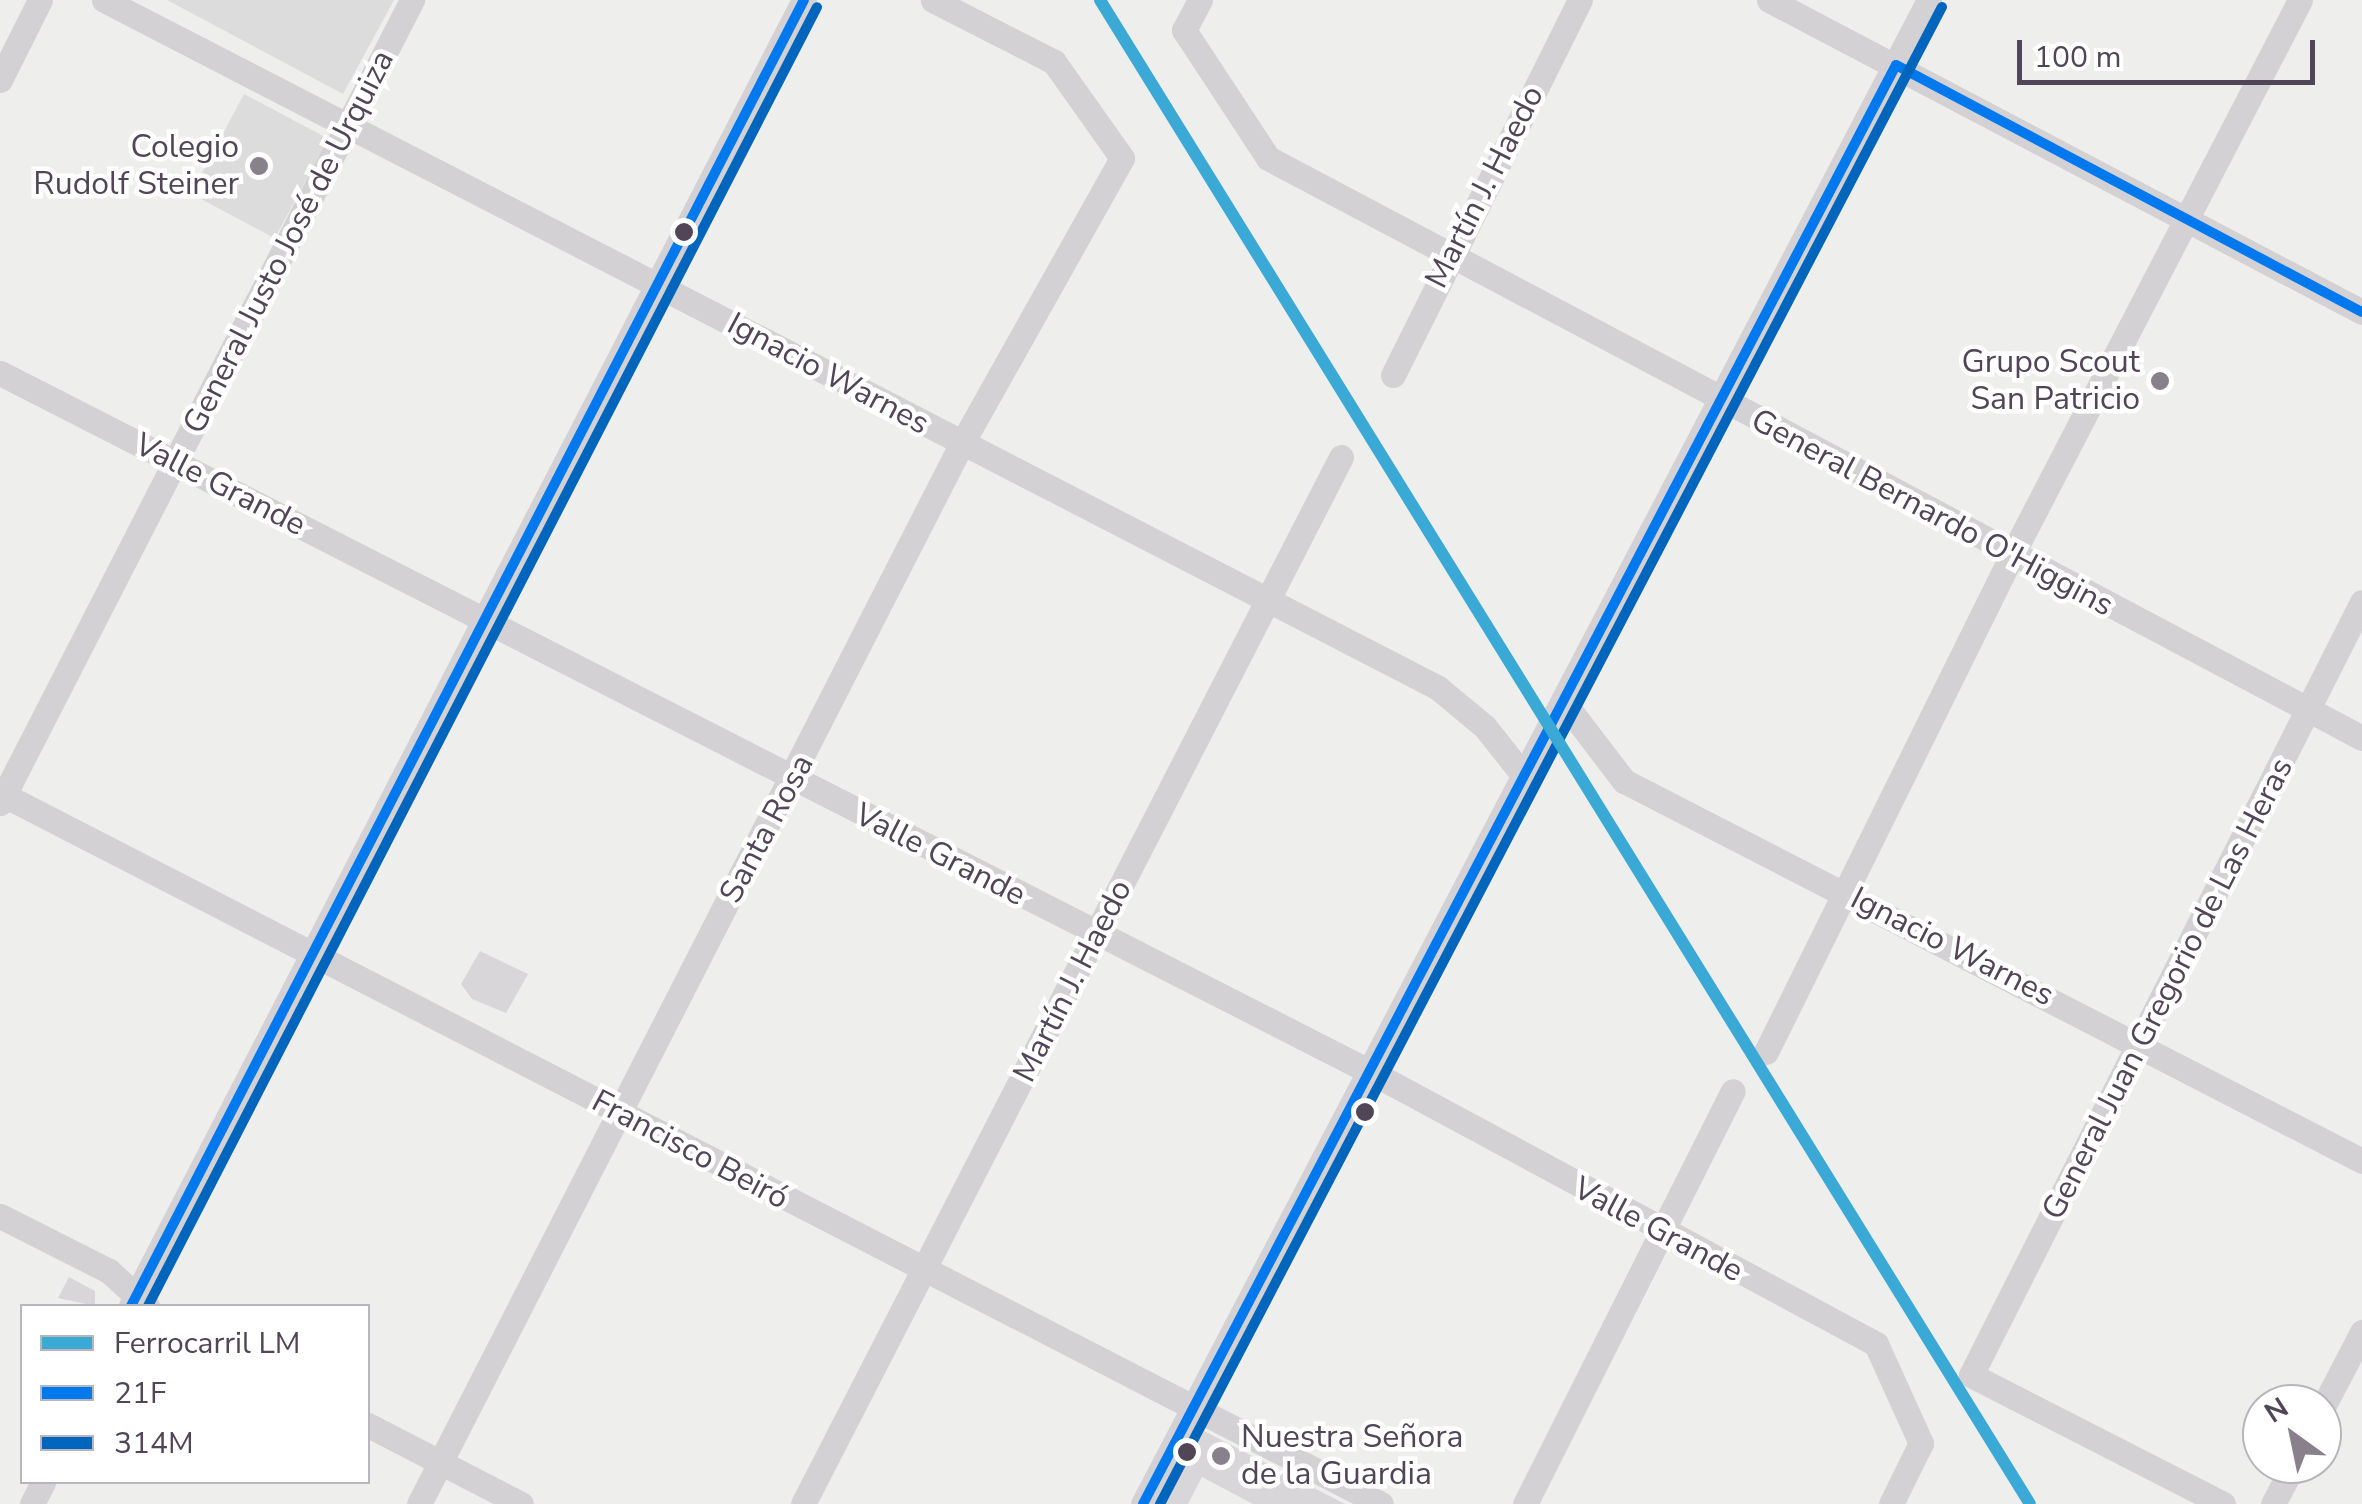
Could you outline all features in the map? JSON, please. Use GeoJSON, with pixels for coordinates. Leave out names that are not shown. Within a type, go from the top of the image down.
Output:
{"type":"FeatureCollection","features":[{"type":"Feature","properties":{"kind":"street"},"geometry":{"type":"LineString","coordinates":[[0,80],[40,0]]}},
{"type":"Feature","properties":{"kind":"street","name":"Ignacio Warnes"},"geometry":{"type":"LineString","coordinates":[[104,0],[1437,687],[1486,728],[1527,780]]}},
{"type":"Feature","properties":{"kind":"street","name":"General Justo José de Urquiza"},"geometry":{"type":"LineString","coordinates":[[1,797],[412,0]]}},
{"type":"Feature","properties":{"kind":"street"},"geometry":{"type":"LineString","coordinates":[[0,1216],[109,1271],[138,1303],[311,952],[804,0]]}},
{"type":"Feature","properties":{"kind":"street","name":"Santa Rosa"},"geometry":{"type":"LineString","coordinates":[[420,1504],[616,1111],[794,780],[961,445],[1122,158],[1054,62],[932,0]]}},
{"type":"Feature","properties":{"kind":"street","name":"General Bernardo O'Higgins"},"geometry":{"type":"LineString","coordinates":[[1200,0],[1184,30],[1268,158],[1721,402],[2362,738]]}},
{"type":"Feature","properties":{"kind":"street","name":"Martín J. Haedo"},"geometry":{"type":"LineString","coordinates":[[1393,375],[1448,257],[1580,0]]}},
{"type":"Feature","properties":{"kind":"street"},"geometry":{"type":"LineString","coordinates":[[1769,0],[2189,216],[2362,312]]}},
{"type":"Feature","properties":{"kind":"street"},"geometry":{"type":"LineString","coordinates":[[1143,1504],[1369,1071],[1527,780],[1930,0]]}},
{"type":"Feature","properties":{"kind":"street"},"geometry":{"type":"LineString","coordinates":[[1766,1052],[2012,555],[2300,0]]}},
{"type":"Feature","properties":{"kind":"street","name":"Valle Grande"},"geometry":{"type":"LineString","coordinates":[[0,374],[1369,1071],[1665,1235],[1876,1344],[1920,1443],[1891,1504]]}},
{"type":"Feature","properties":{"kind":"street","name":"Martín J. Haedo"},"geometry":{"type":"LineString","coordinates":[[803,1504],[1341,457]]}},
{"type":"Feature","properties":{"kind":"street","name":"General Juan Gregorio de Las Heras"},"geometry":{"type":"LineString","coordinates":[[2224,1504],[1970,1375],[2310,712],[2362,602]]}},
{"type":"Feature","properties":{"kind":"street","name":"Ignacio Warnes"},"geometry":{"type":"LineString","coordinates":[[1566,705],[1624,781],[2362,1161]]}},
{"type":"Feature","properties":{"kind":"street","name":"Francisco Beiró"},"geometry":{"type":"LineString","coordinates":[[1,797],[311,952],[924,1272],[1193,1405],[1381,1504]]}},
{"type":"Feature","properties":{"kind":"street"},"geometry":{"type":"LineString","coordinates":[[1526,1504],[1734,1092]]}},
{"type":"Feature","properties":{"kind":"street"},"geometry":{"type":"LineString","coordinates":[[2335,1384],[2362,1332]]}},
{"type":"Feature","properties":{"kind":"street"},"geometry":{"type":"LineString","coordinates":[[370,1426],[521,1504]]}},
{"type":"Feature","properties":{"kind":"shaded area","name":"Colegio Rudolf Steiner"},"geometry":{"type":"Polygon","coordinates":[[[167,0],[394,0],[343,94],[167,0]]]}},
{"type":"Feature","properties":{"kind":"shaded area","name":"Colegio Rudolf Steiner"},"geometry":{"type":"Polygon","coordinates":[[[244,94],[328,139],[275,238],[191,194],[244,94]]]}},
{"type":"Feature","properties":{"kind":"building"},"geometry":{"type":"Polygon","coordinates":[[[480,951],[528,974],[506,1013],[472,999],[461,984],[480,951]]]}},
{"type":"Feature","properties":{"kind":"building"},"geometry":{"type":"Polygon","coordinates":[[[69,1277],[95,1291],[95,1304],[58,1298],[69,1277]]]}},
{"type":"Feature","properties":{"kind":"building","name":"Nuestra Señora de la Guardia"},"geometry":{"type":"Polygon","coordinates":[[[1204,1431],[1345,1504],[1253,1504],[1202,1477],[1188,1504],[1164,1504],[1204,1431]]]}},
{"type":"Feature","properties":{"kind":"rail line","name":"LM"},"geometry":{"type":"LineString","coordinates":[[1100,0],[2030,1504]]}},
{"type":"Feature","properties":{"kind":"transit line","name":"21F"},"geometry":{"type":"LineString","coordinates":[[132,1304],[804,0]]}},
{"type":"Feature","properties":{"kind":"transit line","name":"314M"},"geometry":{"type":"LineString","coordinates":[[149,1304],[817,7]]}},
{"type":"Feature","properties":{"kind":"transit line","name":"314M"},"geometry":{"type":"LineString","coordinates":[[1160,1504],[1942,7]]}},
{"type":"Feature","properties":{"kind":"transit line","name":"21F"},"geometry":{"type":"LineString","coordinates":[[1143,1504],[1896,65],[2362,312]]}},
{"type":"Feature","properties":{"kind":"place","name":"Colegio Rudolf Steiner"},"geometry":{"type":"Point","coordinates":[259,166]}},
{"type":"Feature","properties":{"kind":"place","name":"Grupo Scout San Patricio"},"geometry":{"type":"Point","coordinates":[2160,381]}},
{"type":"Feature","properties":{"kind":"place","name":"Nuestra Señora de la Guardia"},"geometry":{"type":"Point","coordinates":[1221,1456]}}]}
